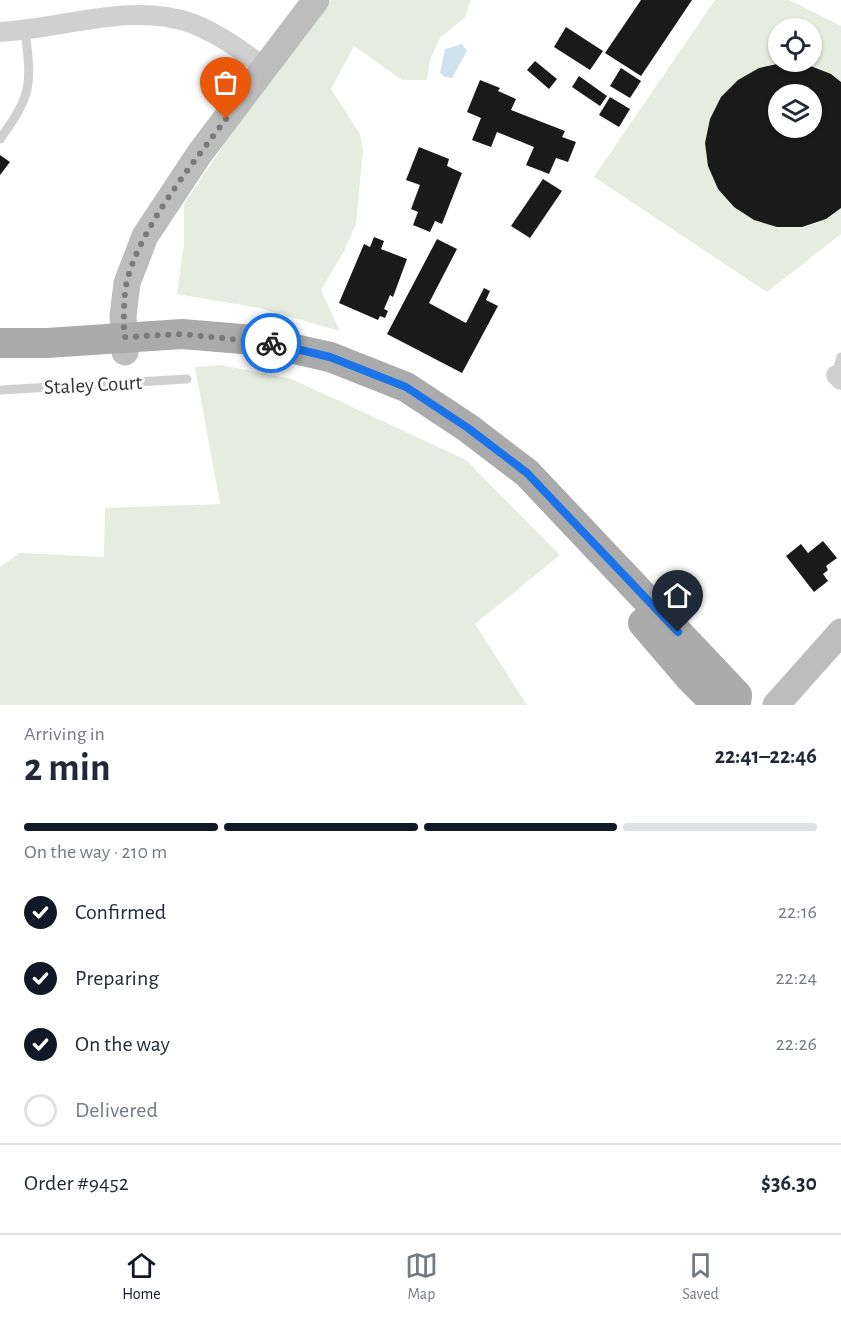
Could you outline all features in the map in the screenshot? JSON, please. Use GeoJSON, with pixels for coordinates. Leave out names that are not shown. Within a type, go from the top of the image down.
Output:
{"type":"FeatureCollection","features":[{"type":"Feature","properties":{"kind":"main road"},"geometry":{"type":"LineString","coordinates":[[0,358],[65,357],[182,334],[273,343],[330,357],[406,387],[468,428],[527,473],[737,695],[736,705]]}},
{"type":"Feature","properties":{"kind":"main road"},"geometry":{"type":"LineString","coordinates":[[0,343],[124,345],[282,360],[333,374],[402,402],[484,458],[520,488],[569,537],[690,678],[717,705]]}},
{"type":"Feature","properties":{"kind":"street"},"geometry":{"type":"LineString","coordinates":[[124,345],[127,283],[145,236],[200,153],[316,0]]}},
{"type":"Feature","properties":{"kind":"street"},"geometry":{"type":"LineString","coordinates":[[0,32],[25,31],[134,15],[175,18],[219,36],[265,68]]}},
{"type":"Feature","properties":{"kind":"street"},"geometry":{"type":"LineString","coordinates":[[776,705],[841,632]]}},
{"type":"Feature","properties":{"kind":"lane"},"geometry":{"type":"LineString","coordinates":[[0,139],[23,106],[29,86],[25,31]]}},
{"type":"Feature","properties":{"kind":"lane","name":"Staley Court"},"geometry":{"type":"LineString","coordinates":[[0,390],[187,379]]}},
{"type":"Feature","properties":{"kind":"shaded area"},"geometry":{"type":"Polygon","coordinates":[[[331,0],[471,0],[465,17],[440,38],[430,60],[427,80],[402,80],[354,46],[331,89],[360,134],[363,150],[356,224],[344,251],[321,290],[340,331],[259,308],[177,294],[184,243],[184,204],[232,132],[331,0]]]}},
{"type":"Feature","properties":{"kind":"shaded area"},"geometry":{"type":"Polygon","coordinates":[[[715,0],[789,0],[841,26],[841,234],[767,292],[594,177],[715,0]]]}},
{"type":"Feature","properties":{"kind":"shaded area"},"geometry":{"type":"Polygon","coordinates":[[[221,365],[292,379],[466,460],[560,555],[475,624],[527,705],[0,705],[0,567],[20,553],[104,557],[105,508],[220,504],[195,367],[221,365]]]}},
{"type":"Feature","properties":{"kind":"water"},"geometry":{"type":"Polygon","coordinates":[[[462,44],[467,51],[452,78],[445,77],[440,73],[445,49],[462,44]]]}},
{"type":"Feature","properties":{"kind":"building"},"geometry":{"type":"Polygon","coordinates":[[[641,0],[692,0],[641,76],[605,53],[641,0]]]}},
{"type":"Feature","properties":{"kind":"building"},"geometry":{"type":"Polygon","coordinates":[[[566,27],[603,51],[590,70],[554,47],[566,27]]]}},
{"type":"Feature","properties":{"kind":"building"},"geometry":{"type":"Polygon","coordinates":[[[535,61],[557,79],[549,89],[527,70],[535,61]]]}},
{"type":"Feature","properties":{"kind":"building"},"geometry":{"type":"Polygon","coordinates":[[[768,66],[768,72],[822,70],[841,82],[841,208],[826,219],[802,227],[777,227],[754,220],[734,207],[718,189],[708,166],[705,143],[710,119],[721,97],[738,80],[759,68],[768,66]]]}},
{"type":"Feature","properties":{"kind":"building"},"geometry":{"type":"Polygon","coordinates":[[[621,68],[641,81],[630,98],[610,86],[621,68]]]}},
{"type":"Feature","properties":{"kind":"building"},"geometry":{"type":"Polygon","coordinates":[[[579,76],[607,96],[600,106],[572,87],[579,76]]]}},
{"type":"Feature","properties":{"kind":"building"},"geometry":{"type":"Polygon","coordinates":[[[480,80],[500,88],[498,91],[516,99],[511,110],[565,131],[562,137],[576,142],[568,162],[556,158],[549,174],[526,165],[534,147],[497,132],[491,147],[472,140],[481,118],[467,112],[480,80]]]}},
{"type":"Feature","properties":{"kind":"building"},"geometry":{"type":"Polygon","coordinates":[[[610,97],[630,109],[619,127],[599,115],[610,97]]]}},
{"type":"Feature","properties":{"kind":"building"},"geometry":{"type":"Polygon","coordinates":[[[419,147],[449,159],[447,166],[462,173],[442,224],[435,221],[430,232],[413,225],[418,212],[411,209],[420,185],[406,180],[419,147]]]}},
{"type":"Feature","properties":{"kind":"building"},"geometry":{"type":"Polygon","coordinates":[[[0,155],[10,162],[0,175],[0,155]]]}},
{"type":"Feature","properties":{"kind":"building"},"geometry":{"type":"Polygon","coordinates":[[[543,179],[562,191],[530,238],[511,226],[543,179]]]}},
{"type":"Feature","properties":{"kind":"building"},"geometry":{"type":"Polygon","coordinates":[[[374,237],[384,241],[381,249],[407,259],[393,297],[390,295],[384,309],[388,311],[385,318],[380,316],[378,320],[339,303],[364,244],[370,247],[374,237]]]}},
{"type":"Feature","properties":{"kind":"building"},"geometry":{"type":"Polygon","coordinates":[[[437,239],[457,249],[429,303],[466,323],[484,288],[490,291],[486,300],[498,306],[462,373],[387,334],[437,239]]]}},
{"type":"Feature","properties":{"kind":"building"},"geometry":{"type":"Polygon","coordinates":[[[823,541],[837,558],[826,566],[828,570],[823,574],[828,581],[814,592],[786,556],[801,544],[808,553],[823,541]]]}},
{"type":"Feature","properties":{"kind":"way so far"},"geometry":{"type":"LineString","coordinates":[[226,119],[154,220],[137,252],[127,283],[123,316],[124,337],[182,334],[271,343]]}},
{"type":"Feature","properties":{"kind":"route"},"geometry":{"type":"LineString","coordinates":[[271,343],[330,357],[406,387],[468,428],[527,473],[678,632]]}}]}
